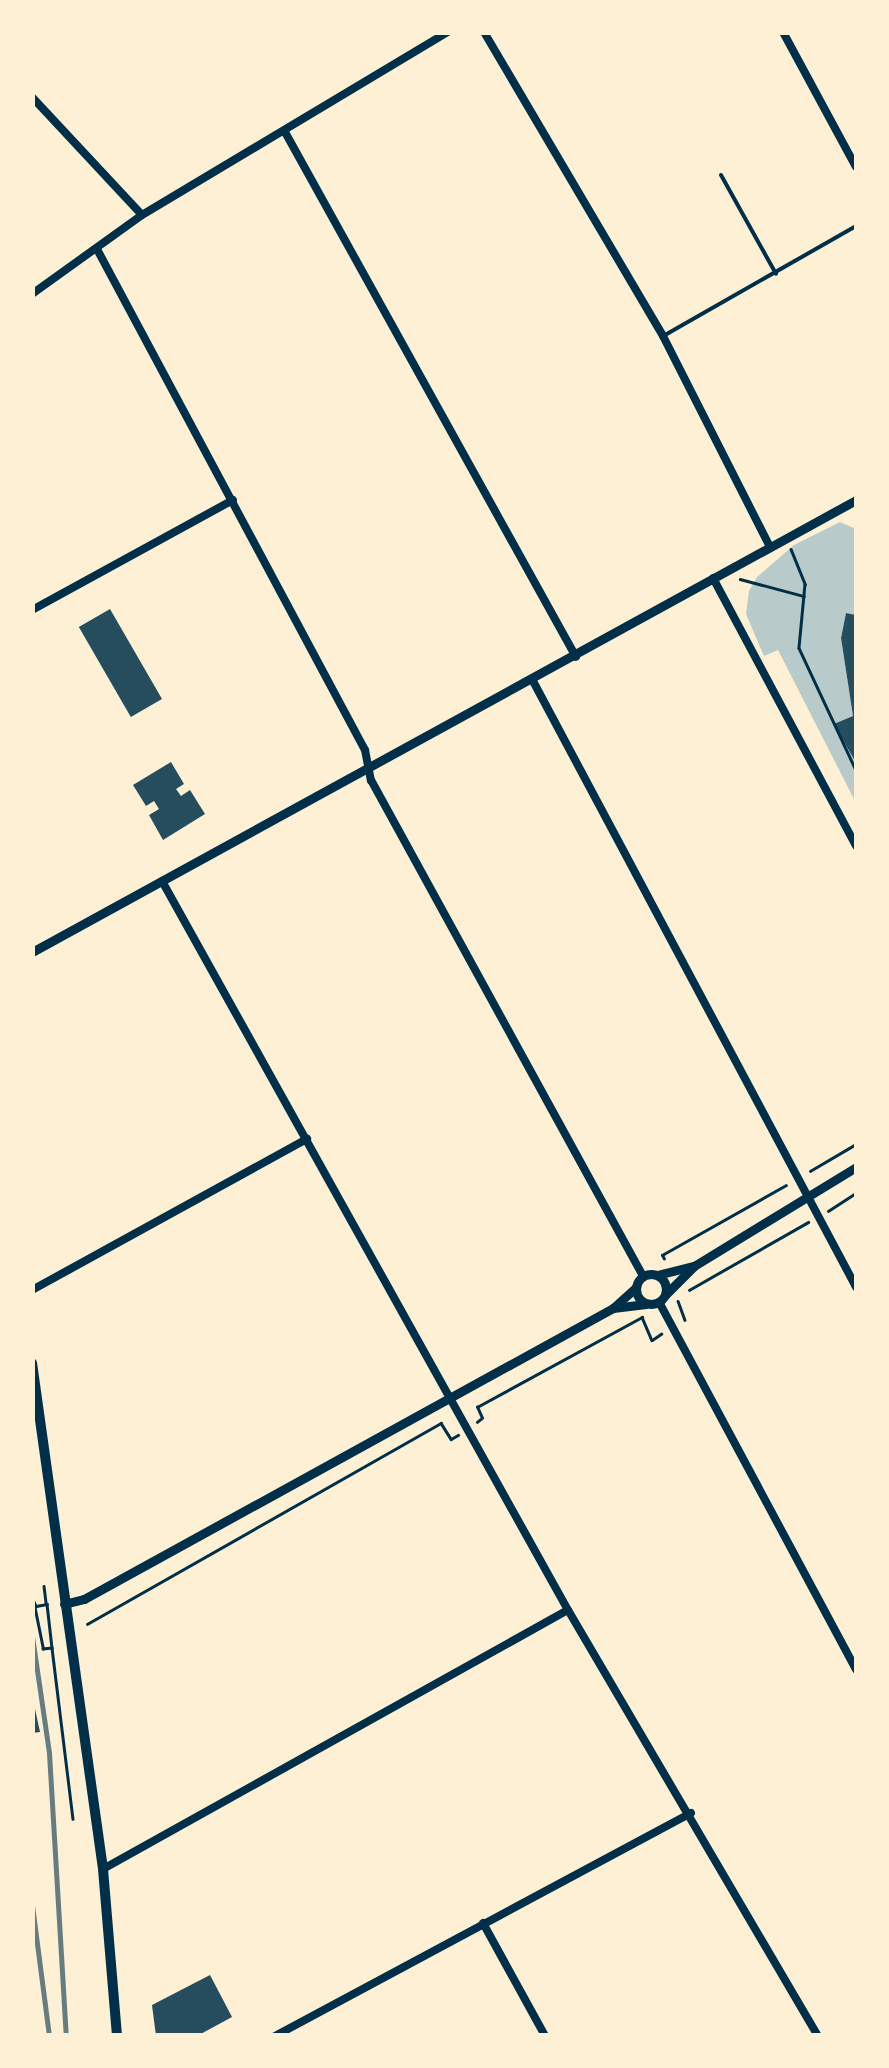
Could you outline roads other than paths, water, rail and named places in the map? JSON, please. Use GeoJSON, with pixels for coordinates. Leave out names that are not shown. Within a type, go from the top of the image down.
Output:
{"type":"FeatureCollection","features":[{"type":"Feature","properties":{"kind":"main road"},"geometry":{"type":"LineString","coordinates":[[32,1363],[103,1869],[117,2036]]}},
{"type":"Feature","properties":{"kind":"street"},"geometry":{"type":"LineString","coordinates":[[32,294],[98,251],[142,216],[448,32]]}},
{"type":"Feature","properties":{"kind":"street"},"geometry":{"type":"LineString","coordinates":[[484,32],[663,336],[770,547]]}},
{"type":"Feature","properties":{"kind":"street"},"geometry":{"type":"LineString","coordinates":[[783,32],[856,166]]}},
{"type":"Feature","properties":{"kind":"street"},"geometry":{"type":"LineString","coordinates":[[32,97],[142,216]]}},
{"type":"Feature","properties":{"kind":"street"},"geometry":{"type":"LineString","coordinates":[[285,132],[576,657]]}},
{"type":"Feature","properties":{"kind":"street"},"geometry":{"type":"LineString","coordinates":[[98,251],[365,750],[368,768],[643,1276]]}},
{"type":"Feature","properties":{"kind":"street"},"geometry":{"type":"LineString","coordinates":[[32,610],[232,500]]}},
{"type":"Feature","properties":{"kind":"street"},"geometry":{"type":"LineString","coordinates":[[32,952],[533,681],[856,500]]}},
{"type":"Feature","properties":{"kind":"street"},"geometry":{"type":"LineString","coordinates":[[718,575],[856,846]]}},
{"type":"Feature","properties":{"kind":"street"},"geometry":{"type":"LineString","coordinates":[[533,681],[856,1287]]}},
{"type":"Feature","properties":{"kind":"street"},"geometry":{"type":"LineString","coordinates":[[162,881],[568,1610],[691,1813],[818,2036]]}},
{"type":"Feature","properties":{"kind":"street"},"geometry":{"type":"LineString","coordinates":[[32,1290],[307,1139]]}},
{"type":"Feature","properties":{"kind":"street"},"geometry":{"type":"LineString","coordinates":[[614,1308],[662,1298],[694,1266],[856,1168]]}},
{"type":"Feature","properties":{"kind":"street"},"geometry":{"type":"LineString","coordinates":[[643,1276],[694,1266]]}},
{"type":"Feature","properties":{"kind":"street"},"geometry":{"type":"LineString","coordinates":[[657,1275],[664,1281],[662,1298],[672,1328],[856,1669]]}},
{"type":"Feature","properties":{"kind":"street"},"geometry":{"type":"LineString","coordinates":[[64,1604],[89,1596],[614,1308],[643,1276]]}},
{"type":"Feature","properties":{"kind":"street"},"geometry":{"type":"LineString","coordinates":[[636,1287],[639,1299],[646,1304]]}},
{"type":"Feature","properties":{"kind":"street"},"geometry":{"type":"LineString","coordinates":[[103,1869],[568,1610]]}},
{"type":"Feature","properties":{"kind":"street"},"geometry":{"type":"LineString","coordinates":[[275,2036],[691,1813]]}},
{"type":"Feature","properties":{"kind":"street"},"geometry":{"type":"LineString","coordinates":[[483,1924],[544,2036]]}},
{"type":"Feature","properties":{"kind":"lane"},"geometry":{"type":"LineString","coordinates":[[722,176],[776,274]]}},
{"type":"Feature","properties":{"kind":"lane"},"geometry":{"type":"LineString","coordinates":[[663,336],[856,226]]}},
{"type":"Feature","properties":{"kind":"railway"},"geometry":{"type":"LineString","coordinates":[[32,1636],[49,1753],[66,2036]]}},
{"type":"Feature","properties":{"kind":"railway"},"geometry":{"type":"LineString","coordinates":[[32,1905],[49,2036]]}}]}
